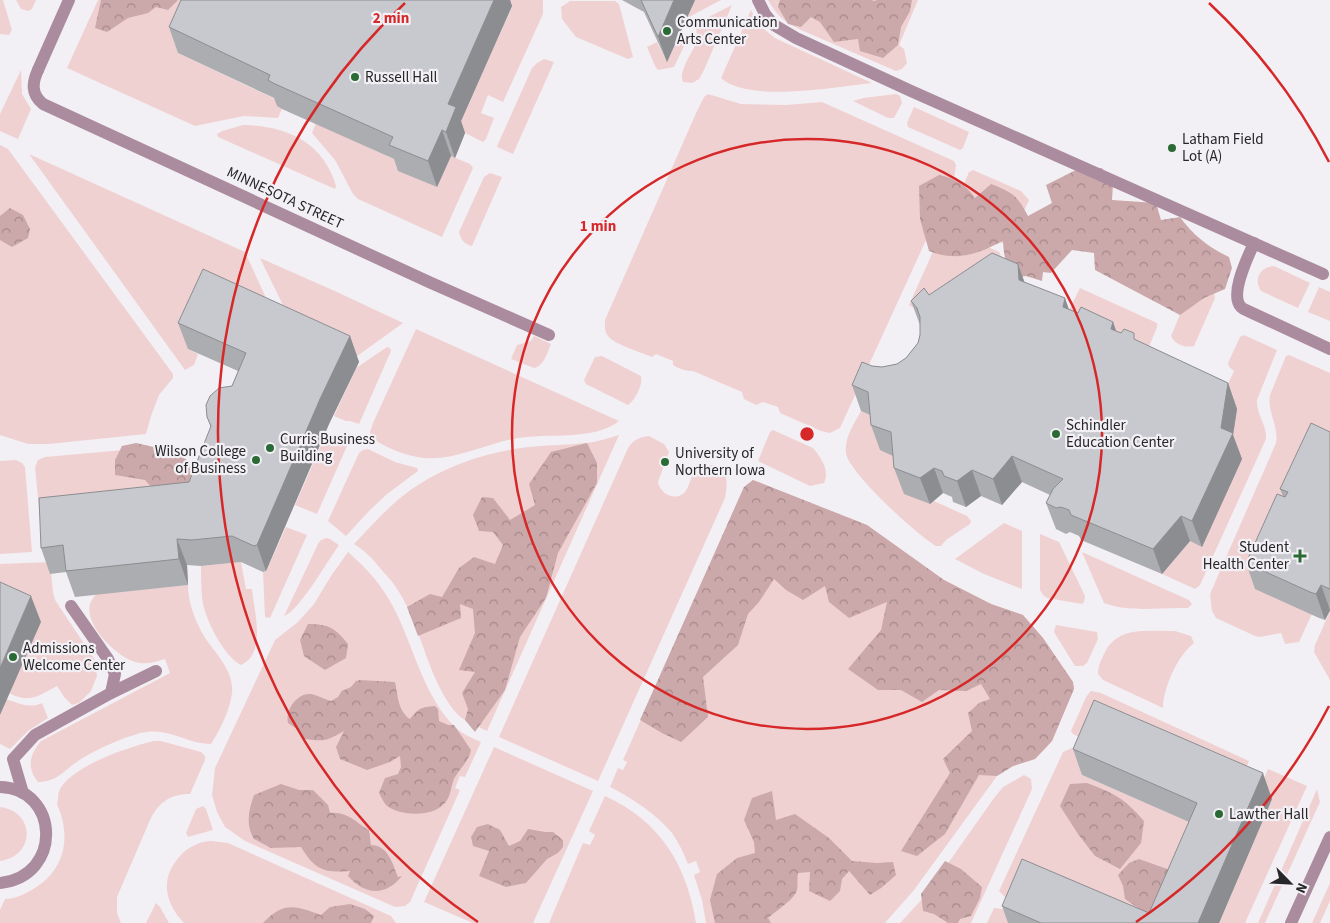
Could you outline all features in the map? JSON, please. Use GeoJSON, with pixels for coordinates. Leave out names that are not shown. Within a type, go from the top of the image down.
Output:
{"type":"FeatureCollection","features":[{"type":"Feature","properties":{"kind":"street","name":"MINNESOTA STREET"},"geometry":{"type":"LineString","coordinates":[[70,0],[33,81],[33,88],[38,100],[43,104],[549,336]]}},
{"type":"Feature","properties":{"kind":"street"},"geometry":{"type":"LineString","coordinates":[[758,0],[769,20],[788,34],[911,91],[1323,274]]}},
{"type":"Feature","properties":{"kind":"street"},"geometry":{"type":"LineString","coordinates":[[1254,243],[1237,286],[1238,299],[1241,306],[1330,349]]}},
{"type":"Feature","properties":{"kind":"street"},"geometry":{"type":"LineString","coordinates":[[70,606],[108,659],[115,674],[111,693]]}},
{"type":"Feature","properties":{"kind":"street"},"geometry":{"type":"LineString","coordinates":[[23,793],[13,760],[35,735],[111,693],[156,671]]}},
{"type":"Feature","properties":{"kind":"street"},"geometry":{"type":"LineString","coordinates":[[0,788],[8,788],[23,793],[36,804],[44,818],[47,834],[44,850],[37,865],[25,875],[12,882],[0,883]]}},
{"type":"Feature","properties":{"kind":"street"},"geometry":{"type":"LineString","coordinates":[[1291,923],[1330,837]]}},
{"type":"Feature","properties":{"kind":"shaded area"},"geometry":{"type":"Polygon","coordinates":[[[0,0],[3,0],[12,30],[9,35],[0,34],[0,0]]]}},
{"type":"Feature","properties":{"kind":"shaded area"},"geometry":{"type":"Polygon","coordinates":[[[16,0],[36,0],[32,9],[28,11],[21,9],[16,0]]]}},
{"type":"Feature","properties":{"kind":"shaded area"},"geometry":{"type":"Polygon","coordinates":[[[98,0],[202,0],[178,53],[279,101],[282,109],[278,118],[244,116],[195,126],[67,68],[98,0]]]}},
{"type":"Feature","properties":{"kind":"shaded area"},"geometry":{"type":"Polygon","coordinates":[[[499,0],[543,0],[543,14],[503,102],[488,95],[481,113],[494,118],[483,142],[457,129],[512,7],[499,0]]]}},
{"type":"Feature","properties":{"kind":"shaded area"},"geometry":{"type":"Polygon","coordinates":[[[695,0],[721,0],[687,18],[695,0]]]}},
{"type":"Feature","properties":{"kind":"shaded area"},"geometry":{"type":"Polygon","coordinates":[[[768,0],[918,0],[899,45],[904,49],[907,63],[902,69],[896,71],[801,30],[782,18],[768,0]]]}},
{"type":"Feature","properties":{"kind":"shaded area"},"geometry":{"type":"Polygon","coordinates":[[[570,1],[615,1],[619,4],[633,57],[628,59],[576,37],[562,19],[561,7],[570,1]]]}},
{"type":"Feature","properties":{"kind":"shaded area"},"geometry":{"type":"Polygon","coordinates":[[[732,5],[699,79],[692,83],[683,82],[684,66],[697,40],[695,24],[732,5]]]}},
{"type":"Feature","properties":{"kind":"shaded area"},"geometry":{"type":"Polygon","coordinates":[[[751,10],[760,26],[775,38],[872,83],[816,90],[771,92],[734,86],[721,78],[751,10]]]}},
{"type":"Feature","properties":{"kind":"shaded area"},"geometry":{"type":"Polygon","coordinates":[[[684,33],[687,40],[674,67],[658,70],[647,47],[657,42],[667,62],[678,39],[684,33]]]}},
{"type":"Feature","properties":{"kind":"shaded area"},"geometry":{"type":"Polygon","coordinates":[[[544,59],[554,62],[513,154],[497,147],[532,68],[544,59]]]}},
{"type":"Feature","properties":{"kind":"shaded area"},"geometry":{"type":"Polygon","coordinates":[[[21,70],[22,94],[31,109],[18,139],[0,131],[0,114],[21,70]]]}},
{"type":"Feature","properties":{"kind":"shaded area"},"geometry":{"type":"Polygon","coordinates":[[[708,94],[741,104],[786,105],[822,102],[954,161],[956,165],[954,179],[840,428],[830,433],[780,413],[778,407],[763,402],[756,405],[744,399],[742,392],[693,371],[678,368],[673,365],[673,361],[656,354],[652,357],[622,345],[611,339],[606,332],[605,320],[697,111],[704,97],[708,94]]]}},
{"type":"Feature","properties":{"kind":"shaded area"},"geometry":{"type":"Polygon","coordinates":[[[896,94],[900,96],[902,103],[894,118],[888,118],[853,101],[863,98],[896,94]]]}},
{"type":"Feature","properties":{"kind":"shaded area"},"geometry":{"type":"Polygon","coordinates":[[[914,107],[969,132],[963,148],[960,150],[908,127],[907,123],[914,107]]]}},
{"type":"Feature","properties":{"kind":"shaded area"},"geometry":{"type":"Polygon","coordinates":[[[316,123],[402,163],[437,187],[451,156],[470,164],[473,168],[442,237],[358,199],[353,194],[335,160],[312,133],[316,123]]]}},
{"type":"Feature","properties":{"kind":"shaded area"},"geometry":{"type":"Polygon","coordinates":[[[243,125],[274,129],[301,139],[322,158],[330,171],[336,186],[335,189],[218,137],[217,134],[222,131],[243,125]]]}},
{"type":"Feature","properties":{"kind":"shaded area"},"geometry":{"type":"Polygon","coordinates":[[[0,145],[8,149],[173,374],[173,378],[159,395],[146,434],[49,444],[28,444],[0,435],[0,145]]]}},
{"type":"Feature","properties":{"kind":"shaded area"},"geometry":{"type":"Polygon","coordinates":[[[29,154],[245,252],[278,324],[188,349],[198,354],[194,365],[185,370],[29,154]]]}},
{"type":"Feature","properties":{"kind":"shaded area"},"geometry":{"type":"Polygon","coordinates":[[[973,170],[1021,191],[1029,200],[1010,241],[1004,244],[949,219],[969,172],[973,170]]]}},
{"type":"Feature","properties":{"kind":"shaded area"},"geometry":{"type":"Polygon","coordinates":[[[490,173],[502,177],[472,246],[463,241],[459,232],[484,177],[490,173]]]}},
{"type":"Feature","properties":{"kind":"shaded area"},"geometry":{"type":"Polygon","coordinates":[[[944,227],[999,252],[1001,255],[988,270],[917,310],[909,305],[944,227]]]}},
{"type":"Feature","properties":{"kind":"shaded area"},"geometry":{"type":"Polygon","coordinates":[[[260,258],[403,323],[353,359],[296,332],[260,258]]]}},
{"type":"Feature","properties":{"kind":"shaded area"},"geometry":{"type":"Polygon","coordinates":[[[1274,266],[1310,283],[1298,308],[1261,291],[1258,282],[1259,274],[1265,269],[1274,266]]]}},
{"type":"Feature","properties":{"kind":"shaded area"},"geometry":{"type":"Polygon","coordinates":[[[1197,274],[1212,281],[1215,298],[1194,346],[1188,347],[1178,344],[1171,336],[1197,274]]]}},
{"type":"Feature","properties":{"kind":"shaded area"},"geometry":{"type":"Polygon","coordinates":[[[1319,287],[1330,292],[1330,321],[1308,312],[1319,287]]]}},
{"type":"Feature","properties":{"kind":"shaded area"},"geometry":{"type":"Polygon","coordinates":[[[1080,288],[1157,323],[1144,359],[1064,320],[1080,288]]]}},
{"type":"Feature","properties":{"kind":"shaded area"},"geometry":{"type":"Polygon","coordinates":[[[416,329],[619,421],[609,427],[584,434],[518,438],[448,457],[417,457],[389,448],[371,437],[370,432],[416,329]]]}},
{"type":"Feature","properties":{"kind":"shaded area"},"geometry":{"type":"Polygon","coordinates":[[[1244,335],[1277,350],[1257,400],[1266,439],[1200,585],[1195,589],[1162,574],[1190,541],[1202,546],[1220,401],[1234,371],[1229,367],[1228,363],[1240,337],[1244,335]]]}},
{"type":"Feature","properties":{"kind":"shaded area"},"geometry":{"type":"Polygon","coordinates":[[[534,336],[551,344],[545,359],[540,365],[534,368],[511,359],[517,345],[531,341],[534,336]]]}},
{"type":"Feature","properties":{"kind":"shaded area"},"geometry":{"type":"Polygon","coordinates":[[[387,347],[391,351],[359,424],[334,416],[356,368],[387,347]]]}},
{"type":"Feature","properties":{"kind":"shaded area"},"geometry":{"type":"Polygon","coordinates":[[[1289,355],[1330,373],[1330,453],[1312,614],[1299,642],[1285,644],[1281,633],[1260,637],[1255,636],[1216,618],[1212,611],[1210,594],[1276,443],[1270,395],[1286,356],[1289,355]]]}},
{"type":"Feature","properties":{"kind":"shaded area"},"geometry":{"type":"Polygon","coordinates":[[[602,356],[641,376],[638,392],[628,405],[586,384],[584,380],[595,357],[602,356]]]}},
{"type":"Feature","properties":{"kind":"shaded area"},"geometry":{"type":"Polygon","coordinates":[[[861,411],[877,418],[901,458],[904,493],[930,504],[934,501],[967,516],[971,521],[970,524],[946,540],[941,546],[936,546],[885,503],[858,474],[846,453],[848,437],[861,411]]]}},
{"type":"Feature","properties":{"kind":"shaded area"},"geometry":{"type":"Polygon","coordinates":[[[773,430],[813,448],[822,460],[825,469],[826,478],[824,483],[810,486],[758,461],[770,432],[773,430]]]}},
{"type":"Feature","properties":{"kind":"shaded area"},"geometry":{"type":"Polygon","coordinates":[[[619,435],[487,731],[471,724],[457,714],[439,686],[414,622],[397,589],[371,558],[354,544],[384,512],[409,491],[457,465],[486,455],[515,449],[599,441],[619,435]]]}},
{"type":"Feature","properties":{"kind":"shaded area"},"geometry":{"type":"Polygon","coordinates":[[[325,436],[347,446],[317,514],[295,505],[325,436]]]}},
{"type":"Feature","properties":{"kind":"shaded area"},"geometry":{"type":"Polygon","coordinates":[[[649,436],[664,444],[669,452],[658,482],[666,494],[677,496],[684,493],[696,469],[709,465],[717,466],[724,472],[727,482],[726,493],[598,781],[499,737],[628,448],[637,439],[649,436]]]}},
{"type":"Feature","properties":{"kind":"shaded area"},"geometry":{"type":"Polygon","coordinates":[[[146,448],[211,476],[43,551],[35,467],[38,460],[45,457],[146,448]]]}},
{"type":"Feature","properties":{"kind":"shaded area"},"geometry":{"type":"Polygon","coordinates":[[[368,449],[395,462],[417,468],[418,471],[387,494],[346,536],[328,521],[359,453],[368,449]]]}},
{"type":"Feature","properties":{"kind":"shaded area"},"geometry":{"type":"Polygon","coordinates":[[[16,460],[25,467],[32,552],[0,554],[0,461],[16,460]]]}},
{"type":"Feature","properties":{"kind":"shaded area"},"geometry":{"type":"Polygon","coordinates":[[[753,480],[867,525],[944,580],[991,604],[1023,615],[1043,638],[1073,682],[1074,689],[1052,741],[1035,759],[1013,766],[997,776],[914,890],[885,923],[706,923],[702,900],[694,875],[700,872],[696,861],[688,864],[672,833],[659,819],[627,796],[610,787],[618,768],[623,770],[627,762],[623,760],[744,487],[753,480]]]}},
{"type":"Feature","properties":{"kind":"shaded area"},"geometry":{"type":"Polygon","coordinates":[[[1004,523],[1022,531],[1022,589],[984,574],[955,559],[1004,523]]]}},
{"type":"Feature","properties":{"kind":"shaded area"},"geometry":{"type":"Polygon","coordinates":[[[286,527],[307,535],[270,618],[265,617],[263,572],[266,571],[286,527]]]}},
{"type":"Feature","properties":{"kind":"shaded area"},"geometry":{"type":"Polygon","coordinates":[[[1040,534],[1059,542],[1085,596],[1082,604],[1047,598],[1040,590],[1040,534]]]}},
{"type":"Feature","properties":{"kind":"shaded area"},"geometry":{"type":"Polygon","coordinates":[[[326,538],[339,545],[305,595],[284,616],[318,544],[326,538]]]}},
{"type":"Feature","properties":{"kind":"shaded area"},"geometry":{"type":"Polygon","coordinates":[[[348,552],[371,575],[390,601],[426,683],[443,713],[455,727],[467,736],[481,742],[465,777],[460,776],[455,788],[460,790],[410,902],[405,906],[395,907],[245,841],[225,827],[217,812],[212,795],[215,768],[275,640],[298,622],[314,604],[348,552]]]}},
{"type":"Feature","properties":{"kind":"shaded area"},"geometry":{"type":"Polygon","coordinates":[[[1082,552],[1189,600],[1192,604],[1188,608],[1146,609],[1124,608],[1104,603],[1082,552]]]}},
{"type":"Feature","properties":{"kind":"shaded area"},"geometry":{"type":"Polygon","coordinates":[[[50,562],[55,600],[95,660],[97,676],[91,691],[79,703],[72,705],[57,686],[39,696],[28,698],[9,693],[0,604],[0,564],[50,562]]]}},
{"type":"Feature","properties":{"kind":"shaded area"},"geometry":{"type":"Polygon","coordinates":[[[241,562],[246,589],[252,589],[257,631],[254,651],[249,659],[241,665],[221,645],[210,625],[202,598],[201,566],[241,562]]]}},
{"type":"Feature","properties":{"kind":"shaded area"},"geometry":{"type":"Polygon","coordinates":[[[188,585],[191,605],[198,624],[225,666],[231,679],[232,693],[229,708],[211,744],[168,733],[150,731],[140,733],[95,751],[51,780],[38,782],[32,771],[31,761],[34,751],[41,741],[170,673],[165,659],[147,663],[135,662],[127,659],[103,639],[89,612],[90,603],[96,594],[188,585]]]}},
{"type":"Feature","properties":{"kind":"shaded area"},"geometry":{"type":"Polygon","coordinates":[[[1330,611],[1330,680],[1314,652],[1315,645],[1330,611]]]}},
{"type":"Feature","properties":{"kind":"shaded area"},"geometry":{"type":"Polygon","coordinates":[[[1056,625],[1097,632],[1098,639],[1087,663],[1083,666],[1075,666],[1054,632],[1056,625]]]}},
{"type":"Feature","properties":{"kind":"shaded area"},"geometry":{"type":"Polygon","coordinates":[[[1145,631],[1175,631],[1191,636],[1194,643],[1182,655],[1172,672],[1163,708],[1103,680],[1098,674],[1105,652],[1118,637],[1145,631]]]}},
{"type":"Feature","properties":{"kind":"shaded area"},"geometry":{"type":"Polygon","coordinates":[[[1091,691],[1101,693],[1249,761],[1239,785],[1073,734],[1071,731],[1086,697],[1091,691]]]}},
{"type":"Feature","properties":{"kind":"shaded area"},"geometry":{"type":"Polygon","coordinates":[[[6,699],[28,705],[42,703],[48,718],[28,731],[10,749],[0,744],[0,715],[6,699]]]}},
{"type":"Feature","properties":{"kind":"shaded area"},"geometry":{"type":"Polygon","coordinates":[[[154,741],[161,741],[201,752],[205,756],[205,760],[190,794],[171,798],[161,804],[153,814],[117,897],[117,913],[121,923],[0,923],[0,910],[5,899],[30,891],[42,883],[58,864],[62,853],[64,829],[57,804],[59,791],[67,780],[77,772],[103,758],[154,741]]]}},
{"type":"Feature","properties":{"kind":"shaded area"},"geometry":{"type":"Polygon","coordinates":[[[494,747],[593,791],[533,923],[473,923],[424,902],[494,747]]]}},
{"type":"Feature","properties":{"kind":"shaded area"},"geometry":{"type":"Polygon","coordinates":[[[1072,748],[1090,756],[1082,775],[1206,829],[1165,923],[1006,898],[999,891],[1063,752],[1072,748]]]}},
{"type":"Feature","properties":{"kind":"shaded area"},"geometry":{"type":"Polygon","coordinates":[[[1268,769],[1307,786],[1245,923],[1219,923],[1272,799],[1258,793],[1268,769]]]}},
{"type":"Feature","properties":{"kind":"shaded area"},"geometry":{"type":"Polygon","coordinates":[[[1024,775],[1031,779],[1032,789],[971,923],[900,923],[925,896],[1003,787],[1024,775]]]}},
{"type":"Feature","properties":{"kind":"shaded area"},"geometry":{"type":"Polygon","coordinates":[[[1317,789],[1320,802],[1265,923],[1258,923],[1317,789]]]}},
{"type":"Feature","properties":{"kind":"shaded area"},"geometry":{"type":"Polygon","coordinates":[[[605,796],[641,818],[668,847],[686,882],[696,923],[549,923],[583,843],[590,845],[595,835],[589,831],[605,796]]]}},
{"type":"Feature","properties":{"kind":"shaded area"},"geometry":{"type":"Polygon","coordinates":[[[203,806],[206,809],[213,830],[188,837],[186,833],[196,809],[203,806]]]}},
{"type":"Feature","properties":{"kind":"shaded area"},"geometry":{"type":"Polygon","coordinates":[[[0,807],[12,810],[20,816],[27,834],[25,843],[20,851],[12,857],[0,861],[0,807]]]}},
{"type":"Feature","properties":{"kind":"shaded area"},"geometry":{"type":"Polygon","coordinates":[[[212,841],[228,843],[391,916],[396,923],[184,923],[172,907],[169,898],[167,881],[169,873],[180,856],[187,850],[199,843],[212,841]]]}},
{"type":"Feature","properties":{"kind":"shaded area"},"geometry":{"type":"Polygon","coordinates":[[[1330,883],[1330,901],[1320,923],[1312,923],[1330,883]]]}},
{"type":"Feature","properties":{"kind":"shaded area"},"geometry":{"type":"Polygon","coordinates":[[[156,903],[160,907],[169,923],[146,923],[156,903]]]}},
{"type":"Feature","properties":{"kind":"shaded area"},"geometry":{"type":"Polygon","coordinates":[[[994,908],[1003,909],[1019,916],[1016,923],[987,923],[994,908]]]}},
{"type":"Feature","properties":{"kind":"green space"},"geometry":{"type":"Polygon","coordinates":[[[101,0],[178,0],[168,10],[156,7],[148,13],[128,18],[107,32],[95,28],[101,0]]]}},
{"type":"Feature","properties":{"kind":"green space"},"geometry":{"type":"Polygon","coordinates":[[[780,0],[912,0],[910,11],[901,27],[898,45],[883,58],[860,51],[858,39],[834,42],[820,22],[811,17],[801,27],[788,24],[778,7],[780,0]]]}},
{"type":"Feature","properties":{"kind":"green space"},"geometry":{"type":"Polygon","coordinates":[[[1102,168],[1113,184],[1112,200],[1156,203],[1161,220],[1180,217],[1202,240],[1229,257],[1232,268],[1225,289],[1204,298],[1180,315],[1095,270],[1094,253],[1072,250],[1051,273],[1043,272],[1042,281],[1026,276],[1018,277],[1010,269],[1006,261],[1003,241],[985,250],[967,255],[949,256],[929,251],[920,219],[919,186],[939,175],[959,183],[968,189],[975,198],[991,184],[1014,196],[1028,216],[1052,203],[1046,185],[1076,170],[1102,168]]]}},
{"type":"Feature","properties":{"kind":"green space"},"geometry":{"type":"Polygon","coordinates":[[[10,208],[23,215],[30,229],[28,238],[12,247],[0,240],[0,216],[10,208]]]}},
{"type":"Feature","properties":{"kind":"green space"},"geometry":{"type":"Polygon","coordinates":[[[136,443],[170,452],[186,459],[201,468],[203,480],[154,490],[145,480],[115,475],[115,460],[122,446],[136,443]]]}},
{"type":"Feature","properties":{"kind":"green space"},"geometry":{"type":"Polygon","coordinates":[[[587,443],[597,463],[597,483],[558,553],[546,598],[520,637],[505,690],[475,732],[465,720],[468,709],[462,693],[475,672],[459,670],[475,633],[473,609],[460,604],[461,618],[418,636],[407,607],[430,594],[442,597],[459,568],[474,557],[495,564],[503,545],[493,532],[479,531],[473,515],[482,497],[493,498],[510,520],[535,505],[529,484],[551,452],[587,443]]]}},
{"type":"Feature","properties":{"kind":"green space"},"geometry":{"type":"Polygon","coordinates":[[[753,480],[867,525],[944,580],[991,604],[1023,615],[1043,638],[1073,682],[1074,689],[1052,741],[1035,759],[1013,766],[997,776],[979,775],[945,834],[917,856],[901,851],[950,773],[943,759],[972,731],[968,713],[979,703],[990,699],[981,684],[966,691],[939,690],[922,702],[901,690],[878,690],[848,669],[881,630],[887,602],[849,618],[829,602],[825,586],[803,600],[786,590],[774,579],[759,602],[748,614],[738,645],[703,677],[708,717],[681,742],[640,720],[744,487],[753,480]]]}},
{"type":"Feature","properties":{"kind":"green space"},"geometry":{"type":"Polygon","coordinates":[[[308,624],[326,626],[339,634],[348,644],[346,658],[325,670],[304,656],[300,640],[308,624]]]}},
{"type":"Feature","properties":{"kind":"green space"},"geometry":{"type":"Polygon","coordinates":[[[360,680],[395,682],[403,712],[410,719],[421,709],[435,706],[438,709],[439,721],[448,725],[454,725],[471,750],[467,761],[453,780],[448,799],[437,809],[431,812],[415,814],[400,812],[387,806],[379,793],[385,778],[398,774],[401,767],[400,756],[390,762],[367,770],[340,759],[336,747],[344,731],[325,740],[304,739],[300,731],[288,723],[290,708],[301,696],[311,694],[331,701],[338,697],[342,691],[360,680]]]}},
{"type":"Feature","properties":{"kind":"green space"},"geometry":{"type":"Polygon","coordinates":[[[1087,783],[1105,790],[1118,798],[1131,807],[1144,821],[1141,843],[1120,869],[1095,856],[1060,806],[1070,784],[1087,783]]]}},
{"type":"Feature","properties":{"kind":"green space"},"geometry":{"type":"Polygon","coordinates":[[[281,784],[299,790],[313,790],[328,805],[330,813],[346,815],[369,830],[371,845],[382,848],[386,852],[392,861],[398,877],[402,876],[389,888],[375,891],[368,890],[361,887],[348,876],[350,871],[327,870],[316,865],[301,847],[271,848],[254,839],[250,828],[249,812],[254,795],[281,784]]]}},
{"type":"Feature","properties":{"kind":"green space"},"geometry":{"type":"Polygon","coordinates":[[[772,791],[776,820],[795,814],[829,838],[852,861],[893,862],[896,875],[870,895],[849,871],[842,879],[840,891],[830,901],[809,891],[810,872],[798,873],[796,894],[768,918],[771,923],[715,923],[710,900],[717,874],[737,858],[755,853],[754,842],[744,820],[752,798],[772,791]]]}},
{"type":"Feature","properties":{"kind":"green space"},"geometry":{"type":"Polygon","coordinates":[[[488,824],[500,830],[509,846],[520,841],[528,829],[553,832],[563,840],[563,847],[558,853],[547,859],[526,883],[506,887],[479,876],[489,851],[473,846],[471,837],[477,827],[488,824]]]}},
{"type":"Feature","properties":{"kind":"green space"},"geometry":{"type":"Polygon","coordinates":[[[1139,859],[1173,871],[1154,919],[1125,899],[1123,886],[1118,875],[1129,863],[1139,859]]]}},
{"type":"Feature","properties":{"kind":"green space"},"geometry":{"type":"Polygon","coordinates":[[[945,861],[961,869],[982,887],[980,898],[971,916],[960,919],[958,923],[948,923],[934,914],[923,911],[921,894],[945,861]]]}},
{"type":"Feature","properties":{"kind":"green space"},"geometry":{"type":"Polygon","coordinates":[[[350,904],[365,909],[374,916],[371,923],[263,923],[277,911],[284,908],[304,909],[321,915],[330,907],[350,904]]]}},
{"type":"Feature","properties":{"kind":"building","name":"Russell Hall"},"geometry":{"type":"Polygon","coordinates":[[[181,0],[494,0],[448,104],[456,107],[446,132],[442,130],[428,161],[389,145],[393,137],[273,83],[268,80],[270,75],[169,27],[181,0]]]}},
{"type":"Feature","properties":{"kind":"building"},"geometry":{"type":"Polygon","coordinates":[[[641,0],[674,0],[658,37],[641,0]]]}},
{"type":"Feature","properties":{"kind":"building","name":"Schindler Education Center"},"geometry":{"type":"Polygon","coordinates":[[[992,253],[1018,264],[1019,280],[1065,298],[1063,307],[1078,313],[1081,307],[1113,322],[1111,329],[1121,333],[1124,329],[1134,333],[1134,339],[1228,383],[1221,428],[1233,433],[1192,521],[1181,516],[1153,549],[1071,515],[1069,510],[1061,507],[1056,508],[1046,503],[1053,489],[1063,479],[1012,456],[993,479],[972,470],[957,481],[944,476],[942,471],[934,468],[920,478],[894,468],[891,432],[871,425],[868,392],[852,385],[862,362],[882,367],[897,364],[906,358],[918,343],[920,335],[920,317],[917,308],[911,301],[924,288],[929,295],[992,253]]]}},
{"type":"Feature","properties":{"kind":"building","name":"Curris Business Building"},"geometry":{"type":"Polygon","coordinates":[[[203,269],[350,336],[320,399],[257,545],[254,546],[232,536],[192,540],[177,539],[179,559],[66,571],[63,545],[41,548],[39,498],[189,482],[211,426],[207,417],[206,405],[210,396],[219,388],[232,386],[246,353],[178,323],[203,269]]]}},
{"type":"Feature","properties":{"kind":"building","name":"Student Health Center"},"geometry":{"type":"Polygon","coordinates":[[[1311,423],[1330,432],[1330,589],[1321,585],[1316,594],[1246,563],[1277,494],[1285,497],[1288,492],[1280,489],[1311,423]]]}},
{"type":"Feature","properties":{"kind":"building"},"geometry":{"type":"Polygon","coordinates":[[[0,582],[31,596],[0,668],[0,582]]]}},
{"type":"Feature","properties":{"kind":"building"},"geometry":{"type":"Polygon","coordinates":[[[1094,700],[1263,773],[1198,923],[1041,923],[1002,906],[1022,859],[1149,913],[1197,803],[1073,749],[1094,700]]]}},
{"type":"Feature","properties":{"kind":"place","name":"Communication Arts Center"},"geometry":{"type":"Point","coordinates":[667,31]}},
{"type":"Feature","properties":{"kind":"place","name":"Russell Hall"},"geometry":{"type":"Point","coordinates":[355,77]}},
{"type":"Feature","properties":{"kind":"place","name":"Latham Field Lot (A)"},"geometry":{"type":"Point","coordinates":[1172,148]}},
{"type":"Feature","properties":{"kind":"place","name":"Schindler Education Center"},"geometry":{"type":"Point","coordinates":[1056,434]}},
{"type":"Feature","properties":{"kind":"place","name":"Curris Business Building"},"geometry":{"type":"Point","coordinates":[270,448]}},
{"type":"Feature","properties":{"kind":"place","name":"Wilson College of Business"},"geometry":{"type":"Point","coordinates":[256,460]}},
{"type":"Feature","properties":{"kind":"place","name":"University of Northern Iowa"},"geometry":{"type":"Point","coordinates":[665,462]}},
{"type":"Feature","properties":{"kind":"place","name":"Student Health Center"},"geometry":{"type":"Point","coordinates":[1300,556]}},
{"type":"Feature","properties":{"kind":"place","name":"Admissions Welcome Center"},"geometry":{"type":"Point","coordinates":[13,657]}},
{"type":"Feature","properties":{"kind":"place","name":"Lawther Hall"},"geometry":{"type":"Point","coordinates":[1219,814]}}]}
